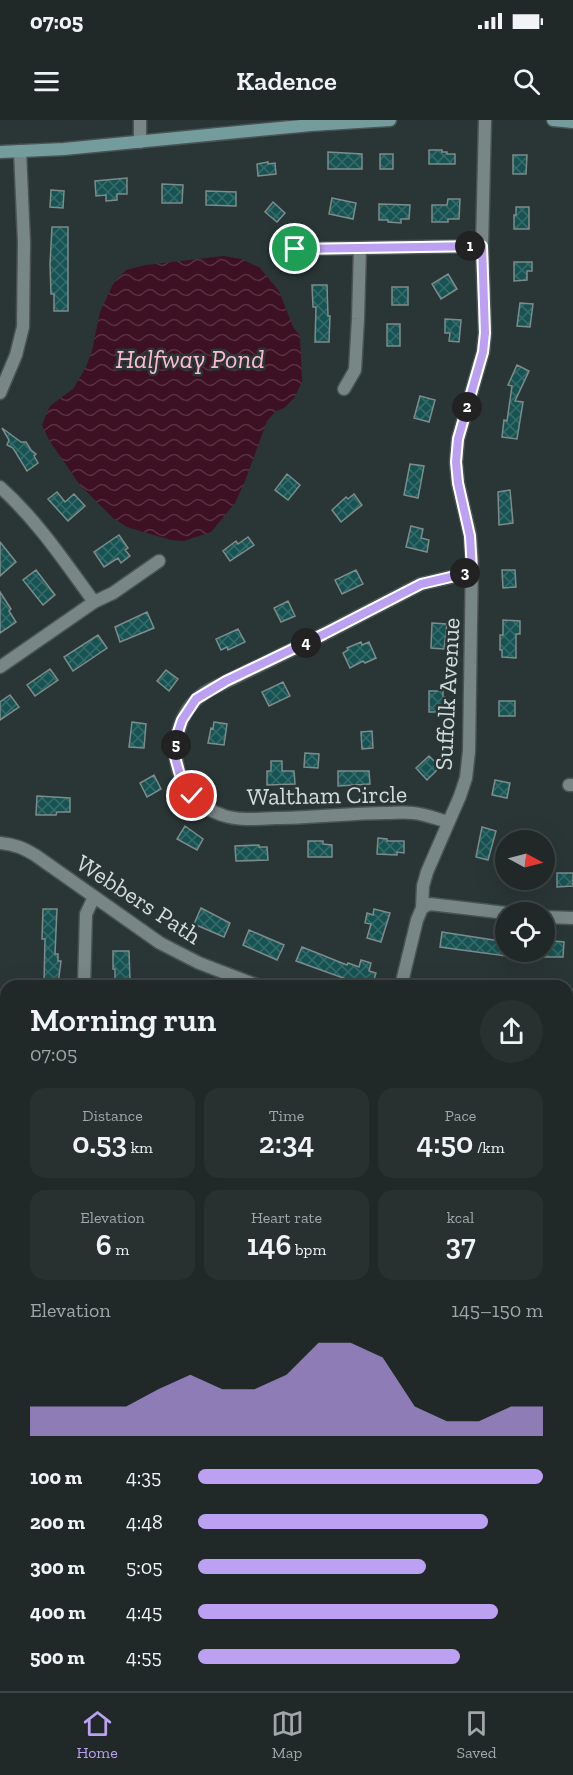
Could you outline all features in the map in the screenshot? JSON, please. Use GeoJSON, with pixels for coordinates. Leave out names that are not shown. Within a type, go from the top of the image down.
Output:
{"type":"FeatureCollection","features":[{"type":"Feature","properties":{"kind":"main road"},"geometry":{"type":"LineString","coordinates":[[0,152],[64,149],[311,125],[390,120]]}},
{"type":"Feature","properties":{"kind":"main road"},"geometry":{"type":"LineString","coordinates":[[553,120],[573,122]]}},
{"type":"Feature","properties":{"kind":"street"},"geometry":{"type":"LineString","coordinates":[[140,120],[140,142]]}},
{"type":"Feature","properties":{"kind":"street","name":"Suffolk Avenue"},"geometry":{"type":"LineString","coordinates":[[402,980],[422,908],[423,886],[427,872],[460,796],[466,778],[470,751],[472,572],[470,536],[458,483],[456,462],[458,439],[483,352],[485,333],[482,246],[485,120]]}},
{"type":"Feature","properties":{"kind":"street"},"geometry":{"type":"LineString","coordinates":[[0,393],[16,355],[23,327],[24,242],[20,151]]}},
{"type":"Feature","properties":{"kind":"street"},"geometry":{"type":"LineString","coordinates":[[295,249],[482,246]]}},
{"type":"Feature","properties":{"kind":"street"},"geometry":{"type":"LineString","coordinates":[[344,389],[355,370],[360,248]]}},
{"type":"Feature","properties":{"kind":"street"},"geometry":{"type":"LineString","coordinates":[[0,487],[18,502],[94,602]]}},
{"type":"Feature","properties":{"kind":"street"},"geometry":{"type":"LineString","coordinates":[[0,667],[94,602],[113,593],[159,561]]}},
{"type":"Feature","properties":{"kind":"street","name":"Waltham Circle"},"geometry":{"type":"LineString","coordinates":[[448,822],[414,813],[269,819],[224,817],[207,809],[192,796],[180,775],[175,757],[177,735],[188,708],[196,699],[211,689],[421,584],[472,572]]}},
{"type":"Feature","properties":{"kind":"street","name":"Webbers Path"},"geometry":{"type":"LineString","coordinates":[[0,843],[22,847],[160,943],[199,963],[243,980]]}},
{"type":"Feature","properties":{"kind":"street"},"geometry":{"type":"LineString","coordinates":[[84,980],[86,914],[94,897]]}},
{"type":"Feature","properties":{"kind":"street"},"geometry":{"type":"LineString","coordinates":[[422,908],[430,904],[495,912]]}},
{"type":"Feature","properties":{"kind":"street"},"geometry":{"type":"LineString","coordinates":[[555,917],[573,918]]}},
{"type":"Feature","properties":{"kind":"water","name":"Halfway Pond"},"geometry":{"type":"Polygon","coordinates":[[[224,256],[241,259],[259,267],[279,291],[293,327],[300,336],[302,381],[295,397],[267,421],[235,503],[211,532],[184,541],[171,540],[127,527],[113,518],[80,485],[49,440],[42,425],[50,406],[73,389],[86,367],[92,351],[100,312],[113,284],[126,270],[146,265],[224,256]]]}},
{"type":"Feature","properties":{"kind":"building"},"geometry":{"type":"Polygon","coordinates":[[[429,150],[442,150],[447,154],[455,154],[455,164],[429,164],[429,150]]]}},
{"type":"Feature","properties":{"kind":"building"},"geometry":{"type":"Polygon","coordinates":[[[328,152],[362,154],[362,169],[328,169],[328,152]]]}},
{"type":"Feature","properties":{"kind":"building"},"geometry":{"type":"Polygon","coordinates":[[[380,154],[393,154],[393,169],[380,169],[380,154]]]}},
{"type":"Feature","properties":{"kind":"building"},"geometry":{"type":"Polygon","coordinates":[[[513,155],[527,155],[526,174],[513,174],[513,155]]]}},
{"type":"Feature","properties":{"kind":"building"},"geometry":{"type":"Polygon","coordinates":[[[268,162],[268,164],[275,163],[276,174],[258,176],[257,164],[268,162]]]}},
{"type":"Feature","properties":{"kind":"building"},"geometry":{"type":"Polygon","coordinates":[[[127,178],[127,194],[117,194],[117,200],[106,201],[106,195],[96,196],[95,181],[127,178]]]}},
{"type":"Feature","properties":{"kind":"building"},"geometry":{"type":"Polygon","coordinates":[[[162,184],[183,185],[182,203],[162,203],[162,184]]]}},
{"type":"Feature","properties":{"kind":"building"},"geometry":{"type":"Polygon","coordinates":[[[51,190],[64,191],[63,208],[50,207],[51,190]]]}},
{"type":"Feature","properties":{"kind":"building"},"geometry":{"type":"Polygon","coordinates":[[[206,191],[236,192],[236,206],[206,205],[206,191]]]}},
{"type":"Feature","properties":{"kind":"building"},"geometry":{"type":"Polygon","coordinates":[[[332,198],[356,203],[353,219],[329,214],[332,198]]]}},
{"type":"Feature","properties":{"kind":"building"},"geometry":{"type":"Polygon","coordinates":[[[448,199],[460,199],[459,219],[432,222],[432,205],[447,205],[448,199]]]}},
{"type":"Feature","properties":{"kind":"building"},"geometry":{"type":"Polygon","coordinates":[[[273,202],[285,213],[277,222],[265,212],[273,202]]]}},
{"type":"Feature","properties":{"kind":"building"},"geometry":{"type":"Polygon","coordinates":[[[379,204],[410,205],[409,219],[401,219],[401,223],[379,220],[379,204]]]}},
{"type":"Feature","properties":{"kind":"building"},"geometry":{"type":"Polygon","coordinates":[[[516,207],[529,207],[529,229],[514,229],[516,207]]]}},
{"type":"Feature","properties":{"kind":"building"},"geometry":{"type":"Polygon","coordinates":[[[52,227],[68,227],[68,311],[54,311],[50,264],[52,227]]]}},
{"type":"Feature","properties":{"kind":"building"},"geometry":{"type":"Polygon","coordinates":[[[514,262],[532,262],[532,271],[527,271],[527,280],[514,281],[514,262]]]}},
{"type":"Feature","properties":{"kind":"building"},"geometry":{"type":"Polygon","coordinates":[[[448,274],[457,289],[441,299],[432,284],[448,274]]]}},
{"type":"Feature","properties":{"kind":"building"},"geometry":{"type":"Polygon","coordinates":[[[312,285],[327,285],[328,316],[330,316],[329,342],[315,342],[316,307],[313,307],[312,285]]]}},
{"type":"Feature","properties":{"kind":"building"},"geometry":{"type":"Polygon","coordinates":[[[392,287],[408,287],[408,305],[392,305],[392,287]]]}},
{"type":"Feature","properties":{"kind":"building"},"geometry":{"type":"Polygon","coordinates":[[[520,303],[533,304],[530,327],[517,326],[520,303]]]}},
{"type":"Feature","properties":{"kind":"building"},"geometry":{"type":"Polygon","coordinates":[[[445,319],[461,320],[459,342],[449,341],[450,333],[445,333],[445,319]]]}},
{"type":"Feature","properties":{"kind":"building"},"geometry":{"type":"Polygon","coordinates":[[[387,324],[400,324],[400,346],[387,346],[387,324]]]}},
{"type":"Feature","properties":{"kind":"building"},"geometry":{"type":"Polygon","coordinates":[[[517,365],[529,371],[515,401],[523,402],[517,439],[502,437],[504,420],[507,421],[512,386],[508,385],[517,365]]]}},
{"type":"Feature","properties":{"kind":"building"},"geometry":{"type":"Polygon","coordinates":[[[420,396],[435,400],[429,422],[414,418],[420,396]]]}},
{"type":"Feature","properties":{"kind":"building"},"geometry":{"type":"Polygon","coordinates":[[[2,428],[21,442],[26,442],[36,454],[34,456],[38,463],[27,471],[13,448],[7,445],[9,440],[2,428]]]}},
{"type":"Feature","properties":{"kind":"building"},"geometry":{"type":"Polygon","coordinates":[[[410,464],[424,466],[418,498],[404,495],[410,464]]]}},
{"type":"Feature","properties":{"kind":"building"},"geometry":{"type":"Polygon","coordinates":[[[287,474],[300,485],[288,500],[275,490],[287,474]]]}},
{"type":"Feature","properties":{"kind":"building"},"geometry":{"type":"Polygon","coordinates":[[[510,490],[513,523],[499,525],[498,492],[510,490]]]}},
{"type":"Feature","properties":{"kind":"building"},"geometry":{"type":"Polygon","coordinates":[[[57,492],[65,502],[74,494],[85,506],[68,521],[48,499],[57,492]]]}},
{"type":"Feature","properties":{"kind":"building"},"geometry":{"type":"Polygon","coordinates":[[[354,494],[362,505],[341,522],[332,510],[346,497],[348,499],[354,494]]]}},
{"type":"Feature","properties":{"kind":"building"},"geometry":{"type":"Polygon","coordinates":[[[411,526],[423,529],[421,538],[429,540],[427,552],[406,547],[411,526]]]}},
{"type":"Feature","properties":{"kind":"building"},"geometry":{"type":"Polygon","coordinates":[[[119,535],[128,548],[125,550],[130,556],[121,563],[118,558],[104,567],[94,552],[119,535]]]}},
{"type":"Feature","properties":{"kind":"building"},"geometry":{"type":"Polygon","coordinates":[[[248,537],[254,545],[230,561],[223,551],[236,541],[238,544],[248,537]]]}},
{"type":"Feature","properties":{"kind":"building"},"geometry":{"type":"Polygon","coordinates":[[[0,542],[16,562],[0,576],[0,542]]]}},
{"type":"Feature","properties":{"kind":"building"},"geometry":{"type":"Polygon","coordinates":[[[36,570],[55,595],[43,605],[23,580],[36,570]]]}},
{"type":"Feature","properties":{"kind":"building"},"geometry":{"type":"Polygon","coordinates":[[[356,570],[363,584],[342,594],[335,580],[356,570]]]}},
{"type":"Feature","properties":{"kind":"building"},"geometry":{"type":"Polygon","coordinates":[[[502,570],[515,570],[516,587],[503,588],[502,570]]]}},
{"type":"Feature","properties":{"kind":"building"},"geometry":{"type":"Polygon","coordinates":[[[0,592],[16,622],[0,633],[0,592]]]}},
{"type":"Feature","properties":{"kind":"building"},"geometry":{"type":"Polygon","coordinates":[[[288,601],[295,616],[281,622],[274,608],[288,601]]]}},
{"type":"Feature","properties":{"kind":"building"},"geometry":{"type":"Polygon","coordinates":[[[147,612],[154,628],[120,642],[115,627],[147,612]]]}},
{"type":"Feature","properties":{"kind":"building"},"geometry":{"type":"Polygon","coordinates":[[[503,620],[520,621],[520,634],[516,634],[516,658],[502,657],[500,635],[503,635],[503,620]]]}},
{"type":"Feature","properties":{"kind":"building"},"geometry":{"type":"Polygon","coordinates":[[[432,623],[447,624],[444,649],[431,648],[432,623]]]}},
{"type":"Feature","properties":{"kind":"building"},"geometry":{"type":"Polygon","coordinates":[[[238,629],[245,642],[228,650],[227,647],[221,650],[216,639],[238,629]]]}},
{"type":"Feature","properties":{"kind":"building"},"geometry":{"type":"Polygon","coordinates":[[[98,635],[107,648],[73,671],[64,657],[98,635]]]}},
{"type":"Feature","properties":{"kind":"building"},"geometry":{"type":"Polygon","coordinates":[[[361,642],[362,645],[369,642],[376,658],[365,663],[363,661],[350,668],[343,653],[348,650],[347,648],[361,642]]]}},
{"type":"Feature","properties":{"kind":"building"},"geometry":{"type":"Polygon","coordinates":[[[50,669],[58,680],[35,696],[27,685],[50,669]]]}},
{"type":"Feature","properties":{"kind":"building"},"geometry":{"type":"Polygon","coordinates":[[[166,670],[178,679],[169,691],[157,681],[166,670]]]}},
{"type":"Feature","properties":{"kind":"building"},"geometry":{"type":"Polygon","coordinates":[[[283,682],[290,696],[269,706],[262,692],[283,682]]]}},
{"type":"Feature","properties":{"kind":"building"},"geometry":{"type":"Polygon","coordinates":[[[429,691],[443,691],[445,712],[429,712],[429,691]]]}},
{"type":"Feature","properties":{"kind":"building"},"geometry":{"type":"Polygon","coordinates":[[[10,695],[19,707],[0,720],[0,702],[10,695]]]}},
{"type":"Feature","properties":{"kind":"building"},"geometry":{"type":"Polygon","coordinates":[[[499,701],[515,701],[515,716],[499,716],[499,701]]]}},
{"type":"Feature","properties":{"kind":"building"},"geometry":{"type":"Polygon","coordinates":[[[132,722],[146,724],[144,748],[129,747],[132,722]]]}},
{"type":"Feature","properties":{"kind":"building"},"geometry":{"type":"Polygon","coordinates":[[[214,722],[227,724],[224,745],[208,743],[214,722]]]}},
{"type":"Feature","properties":{"kind":"building"},"geometry":{"type":"Polygon","coordinates":[[[372,731],[373,748],[362,749],[361,732],[372,731]]]}},
{"type":"Feature","properties":{"kind":"building"},"geometry":{"type":"Polygon","coordinates":[[[305,753],[319,754],[318,768],[304,767],[305,753]]]}},
{"type":"Feature","properties":{"kind":"building"},"geometry":{"type":"Polygon","coordinates":[[[429,756],[440,767],[427,780],[416,768],[429,756]]]}},
{"type":"Feature","properties":{"kind":"building"},"geometry":{"type":"Polygon","coordinates":[[[271,761],[282,761],[282,771],[294,771],[295,784],[267,785],[267,771],[271,771],[271,761]]]}},
{"type":"Feature","properties":{"kind":"building"},"geometry":{"type":"Polygon","coordinates":[[[338,771],[369,771],[370,784],[338,786],[338,771]]]}},
{"type":"Feature","properties":{"kind":"building"},"geometry":{"type":"Polygon","coordinates":[[[154,775],[161,789],[147,797],[140,783],[154,775]]]}},
{"type":"Feature","properties":{"kind":"building"},"geometry":{"type":"Polygon","coordinates":[[[495,780],[510,783],[507,798],[492,795],[495,780]]]}},
{"type":"Feature","properties":{"kind":"building"},"geometry":{"type":"Polygon","coordinates":[[[37,796],[70,798],[70,812],[36,815],[37,796]]]}},
{"type":"Feature","properties":{"kind":"building"},"geometry":{"type":"Polygon","coordinates":[[[185,826],[203,839],[197,850],[177,839],[185,826]]]}},
{"type":"Feature","properties":{"kind":"building"},"geometry":{"type":"Polygon","coordinates":[[[482,827],[495,831],[488,860],[476,857],[482,827]]]}},
{"type":"Feature","properties":{"kind":"building"},"geometry":{"type":"Polygon","coordinates":[[[378,838],[387,839],[387,841],[404,841],[404,853],[377,854],[378,838]]]}},
{"type":"Feature","properties":{"kind":"building"},"geometry":{"type":"Polygon","coordinates":[[[308,841],[323,841],[323,844],[332,845],[332,857],[308,857],[308,841]]]}},
{"type":"Feature","properties":{"kind":"building"},"geometry":{"type":"Polygon","coordinates":[[[259,845],[259,847],[267,847],[268,860],[236,861],[235,846],[259,845]]]}},
{"type":"Feature","properties":{"kind":"building"},"geometry":{"type":"Polygon","coordinates":[[[557,873],[573,873],[573,886],[557,887],[557,873]]]}},
{"type":"Feature","properties":{"kind":"building"},"geometry":{"type":"Polygon","coordinates":[[[201,908],[230,923],[224,937],[194,924],[201,908]]]}},
{"type":"Feature","properties":{"kind":"building"},"geometry":{"type":"Polygon","coordinates":[[[43,909],[57,909],[55,954],[58,954],[58,961],[61,961],[59,980],[44,980],[45,939],[42,939],[43,909]]]}},
{"type":"Feature","properties":{"kind":"building"},"geometry":{"type":"Polygon","coordinates":[[[374,909],[390,913],[381,942],[367,938],[371,924],[365,923],[367,913],[373,915],[374,909]]]}},
{"type":"Feature","properties":{"kind":"building"},"geometry":{"type":"Polygon","coordinates":[[[249,930],[284,945],[277,960],[243,945],[249,930]]]}},
{"type":"Feature","properties":{"kind":"building"},"geometry":{"type":"Polygon","coordinates":[[[442,932],[495,940],[495,954],[440,947],[442,932]]]}},
{"type":"Feature","properties":{"kind":"building"},"geometry":{"type":"Polygon","coordinates":[[[555,941],[564,942],[563,957],[555,957],[555,941]]]}},
{"type":"Feature","properties":{"kind":"building"},"geometry":{"type":"Polygon","coordinates":[[[302,947],[347,965],[348,963],[359,967],[361,960],[371,963],[369,971],[376,973],[374,980],[349,980],[296,961],[302,947]]]}},
{"type":"Feature","properties":{"kind":"building"},"geometry":{"type":"Polygon","coordinates":[[[113,951],[129,951],[130,980],[115,980],[115,969],[113,969],[113,951]]]}},
{"type":"Feature","properties":{"kind":"route"},"geometry":{"type":"LineString","coordinates":[[192,796],[180,775],[175,757],[177,735],[188,708],[203,693],[421,584],[472,572],[470,536],[458,483],[456,462],[458,439],[483,352],[485,333],[482,246],[295,249]]}}]}
